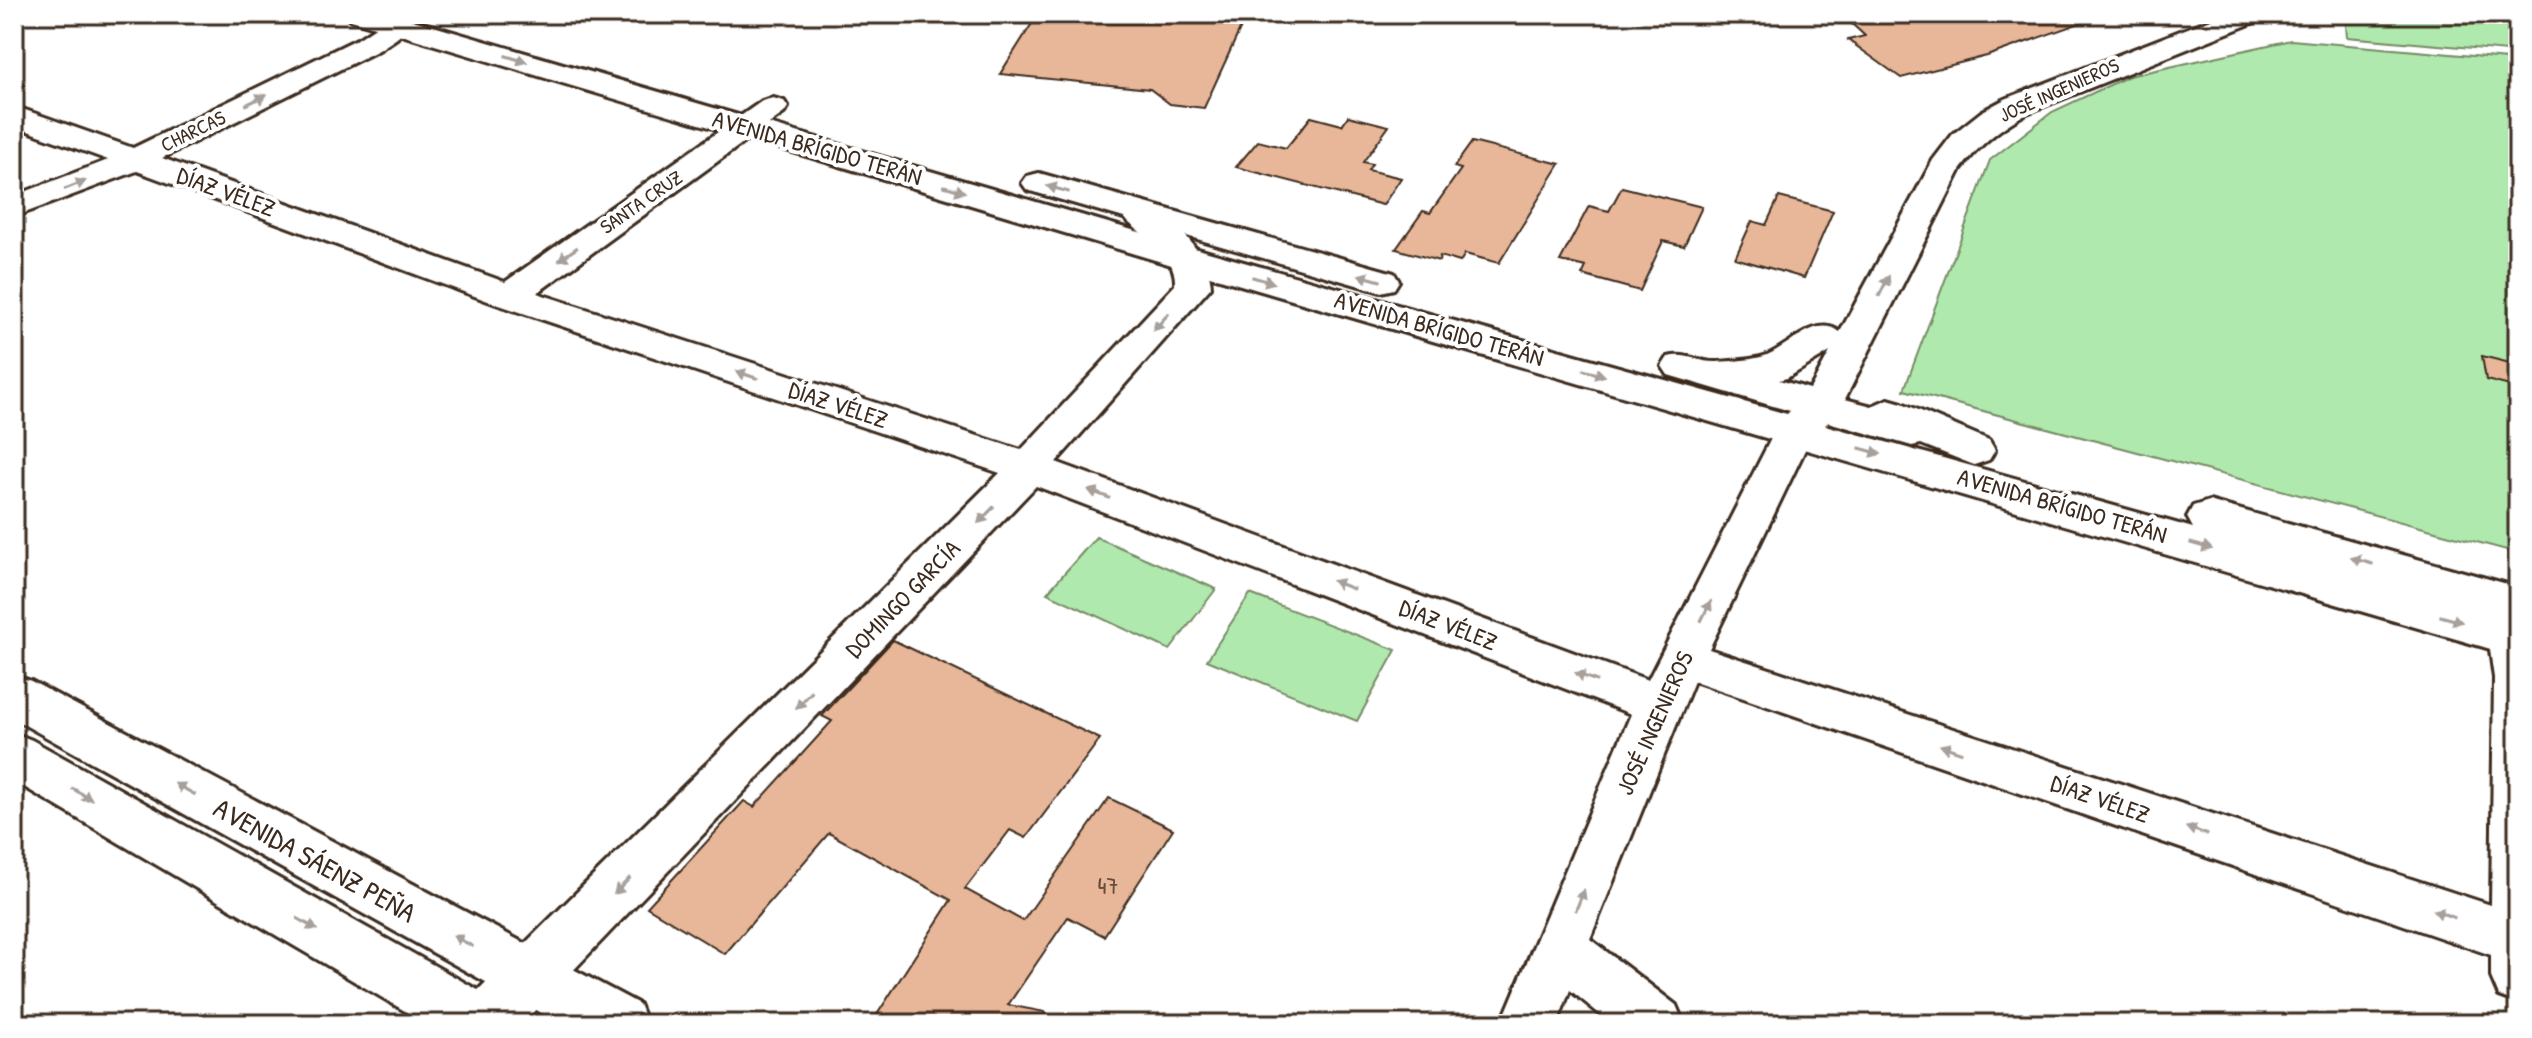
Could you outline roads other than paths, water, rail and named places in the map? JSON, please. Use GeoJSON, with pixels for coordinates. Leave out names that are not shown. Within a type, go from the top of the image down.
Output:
{"type":"FeatureCollection","features":[{"type":"Feature","properties":{"kind":"main road","name":"AVENIDA BRÍGIDO TERÁN"},"geometry":{"type":"LineString","coordinates":[[361,14],[441,26],[773,107],[1681,366],[1804,410],[2512,620]]}},
{"type":"Feature","properties":{"kind":"main road","name":"JOSÉ INGENIEROS"},"geometry":{"type":"LineString","coordinates":[[1842,338],[1907,184],[1945,132],[1971,111],[2015,86],[2201,14]]}},
{"type":"Feature","properties":{"kind":"main road","name":"JOSÉ INGENIEROS"},"geometry":{"type":"LineString","coordinates":[[1804,410],[1842,338],[1931,188],[1965,141],[1992,119],[2016,106],[2250,14]]}},
{"type":"Feature","properties":{"kind":"main road","name":"AVENIDA BRÍGIDO TERÁN"},"geometry":{"type":"LineString","coordinates":[[441,26],[746,127],[1188,258],[1974,450],[2512,620]]}},
{"type":"Feature","properties":{"kind":"main road"},"geometry":{"type":"LineString","coordinates":[[1681,366],[1726,372],[1773,369],[1842,338],[1867,397],[1886,412],[1974,450]]}},
{"type":"Feature","properties":{"kind":"main road","name":"AVENIDA SÁENZ PEÑA"},"geometry":{"type":"LineString","coordinates":[[14,695],[618,1024]]}},
{"type":"Feature","properties":{"kind":"main road"},"geometry":{"type":"LineString","coordinates":[[14,755],[482,1024]]}},
{"type":"Feature","properties":{"kind":"street","name":"CHARCAS"},"geometry":{"type":"LineString","coordinates":[[369,44],[397,19]]}},
{"type":"Feature","properties":{"kind":"street","name":"CHARCAS"},"geometry":{"type":"LineString","coordinates":[[14,207],[135,159],[369,44],[441,26]]}},
{"type":"Feature","properties":{"kind":"street","name":"SANTA CRUZ"},"geometry":{"type":"LineString","coordinates":[[509,296],[773,107]]}},
{"type":"Feature","properties":{"kind":"street","name":"DÍAZ VÉLEZ"},"geometry":{"type":"LineString","coordinates":[[14,115],[509,296],[1030,468],[1659,704]]}},
{"type":"Feature","properties":{"kind":"street"},"geometry":{"type":"LineString","coordinates":[[1133,209],[1188,258]]}},
{"type":"Feature","properties":{"kind":"street","name":"DOMINGO GARCÍA"},"geometry":{"type":"LineString","coordinates":[[482,1024],[531,978],[1030,468],[1193,287],[1195,274],[1188,258]]}},
{"type":"Feature","properties":{"kind":"street","name":"JOSÉ INGENIEROS"},"geometry":{"type":"LineString","coordinates":[[1529,1024],[1659,704],[1804,410]]}},
{"type":"Feature","properties":{"kind":"street"},"geometry":{"type":"LineString","coordinates":[[2512,620],[2517,678],[2518,977]]}},
{"type":"Feature","properties":{"kind":"street","name":"DÍAZ VÉLEZ"},"geometry":{"type":"LineString","coordinates":[[1683,659],[2518,938]]}},
{"type":"Feature","properties":{"kind":"street"},"geometry":{"type":"LineString","coordinates":[[1561,949],[1656,1024]]}}]}
